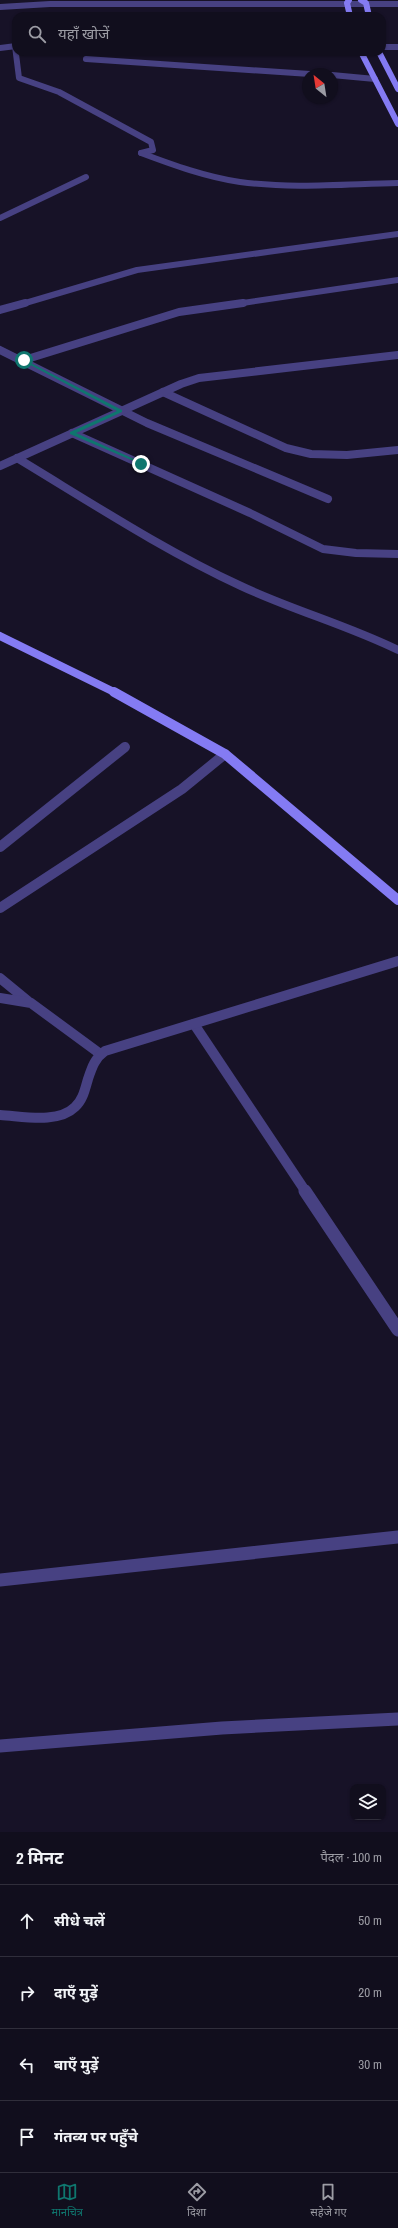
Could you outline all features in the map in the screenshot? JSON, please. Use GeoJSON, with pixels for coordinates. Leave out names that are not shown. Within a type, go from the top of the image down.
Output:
{"type":"FeatureCollection","features":[{"type":"Feature","properties":{"kind":"street"},"geometry":{"type":"LineString","coordinates":[[0,7],[24,2],[363,2],[398,4]]}},
{"type":"Feature","properties":{"kind":"street"},"geometry":{"type":"LineString","coordinates":[[348,2],[349,12]]}},
{"type":"Feature","properties":{"kind":"street"},"geometry":{"type":"LineString","coordinates":[[363,2],[367,12]]}},
{"type":"Feature","properties":{"kind":"street"},"geometry":{"type":"LineString","coordinates":[[0,48],[12,46]]}},
{"type":"Feature","properties":{"kind":"street"},"geometry":{"type":"LineString","coordinates":[[386,47],[398,48]]}},
{"type":"Feature","properties":{"kind":"street"},"geometry":{"type":"LineString","coordinates":[[16,56],[19,78],[59,92],[151,142],[153,150],[142,153],[202,174],[240,182],[280,185],[398,183]]}},
{"type":"Feature","properties":{"kind":"street"},"geometry":{"type":"LineString","coordinates":[[363,56],[398,124]]}},
{"type":"Feature","properties":{"kind":"street"},"geometry":{"type":"LineString","coordinates":[[381,56],[398,89]]}},
{"type":"Feature","properties":{"kind":"street"},"geometry":{"type":"LineString","coordinates":[[86,59],[302,73]]}},
{"type":"Feature","properties":{"kind":"street"},"geometry":{"type":"LineString","coordinates":[[338,76],[375,79]]}},
{"type":"Feature","properties":{"kind":"street"},"geometry":{"type":"LineString","coordinates":[[0,218],[86,177]]}},
{"type":"Feature","properties":{"kind":"street"},"geometry":{"type":"LineString","coordinates":[[0,310],[137,270],[398,234]]}},
{"type":"Feature","properties":{"kind":"street"},"geometry":{"type":"LineString","coordinates":[[24,360],[179,312],[398,280]]}},
{"type":"Feature","properties":{"kind":"street"},"geometry":{"type":"LineString","coordinates":[[0,350],[24,360],[121,411],[179,437],[328,499]]}},
{"type":"Feature","properties":{"kind":"street"},"geometry":{"type":"LineString","coordinates":[[0,466],[163,392],[199,378],[222,374],[398,355]]}},
{"type":"Feature","properties":{"kind":"street"},"geometry":{"type":"LineString","coordinates":[[163,392],[286,448],[311,454],[347,455],[398,450]]}},
{"type":"Feature","properties":{"kind":"street"},"geometry":{"type":"LineString","coordinates":[[72,433],[250,513],[323,549],[356,553],[398,554]]}},
{"type":"Feature","properties":{"kind":"street"},"geometry":{"type":"LineString","coordinates":[[16,458],[123,522],[208,570],[276,602],[398,650]]}},
{"type":"Feature","properties":{"kind":"street"},"geometry":{"type":"LineString","coordinates":[[0,636],[135,702],[178,729],[225,754],[398,900]]}},
{"type":"Feature","properties":{"kind":"street"},"geometry":{"type":"LineString","coordinates":[[0,847],[124,747]]}},
{"type":"Feature","properties":{"kind":"street"},"geometry":{"type":"LineString","coordinates":[[0,908],[182,789],[225,754]]}},
{"type":"Feature","properties":{"kind":"street"},"geometry":{"type":"LineString","coordinates":[[99,1053],[398,961]]}},
{"type":"Feature","properties":{"kind":"street"},"geometry":{"type":"LineString","coordinates":[[0,978],[31,1003],[99,1053]]}},
{"type":"Feature","properties":{"kind":"street"},"geometry":{"type":"LineString","coordinates":[[0,998],[31,1003]]}},
{"type":"Feature","properties":{"kind":"street"},"geometry":{"type":"LineString","coordinates":[[194,1024],[398,1330]]}},
{"type":"Feature","properties":{"kind":"street"},"geometry":{"type":"LineString","coordinates":[[0,1115],[53,1115],[68,1112],[77,1106],[99,1053]]}},
{"type":"Feature","properties":{"kind":"street"},"geometry":{"type":"LineString","coordinates":[[0,1580],[398,1537]]}},
{"type":"Feature","properties":{"kind":"street"},"geometry":{"type":"LineString","coordinates":[[0,1746],[222,1728],[398,1719]]}},
{"type":"Feature","properties":{"kind":"route"},"geometry":{"type":"LineString","coordinates":[[24,360],[121,411],[72,433],[141,464]]}}]}
